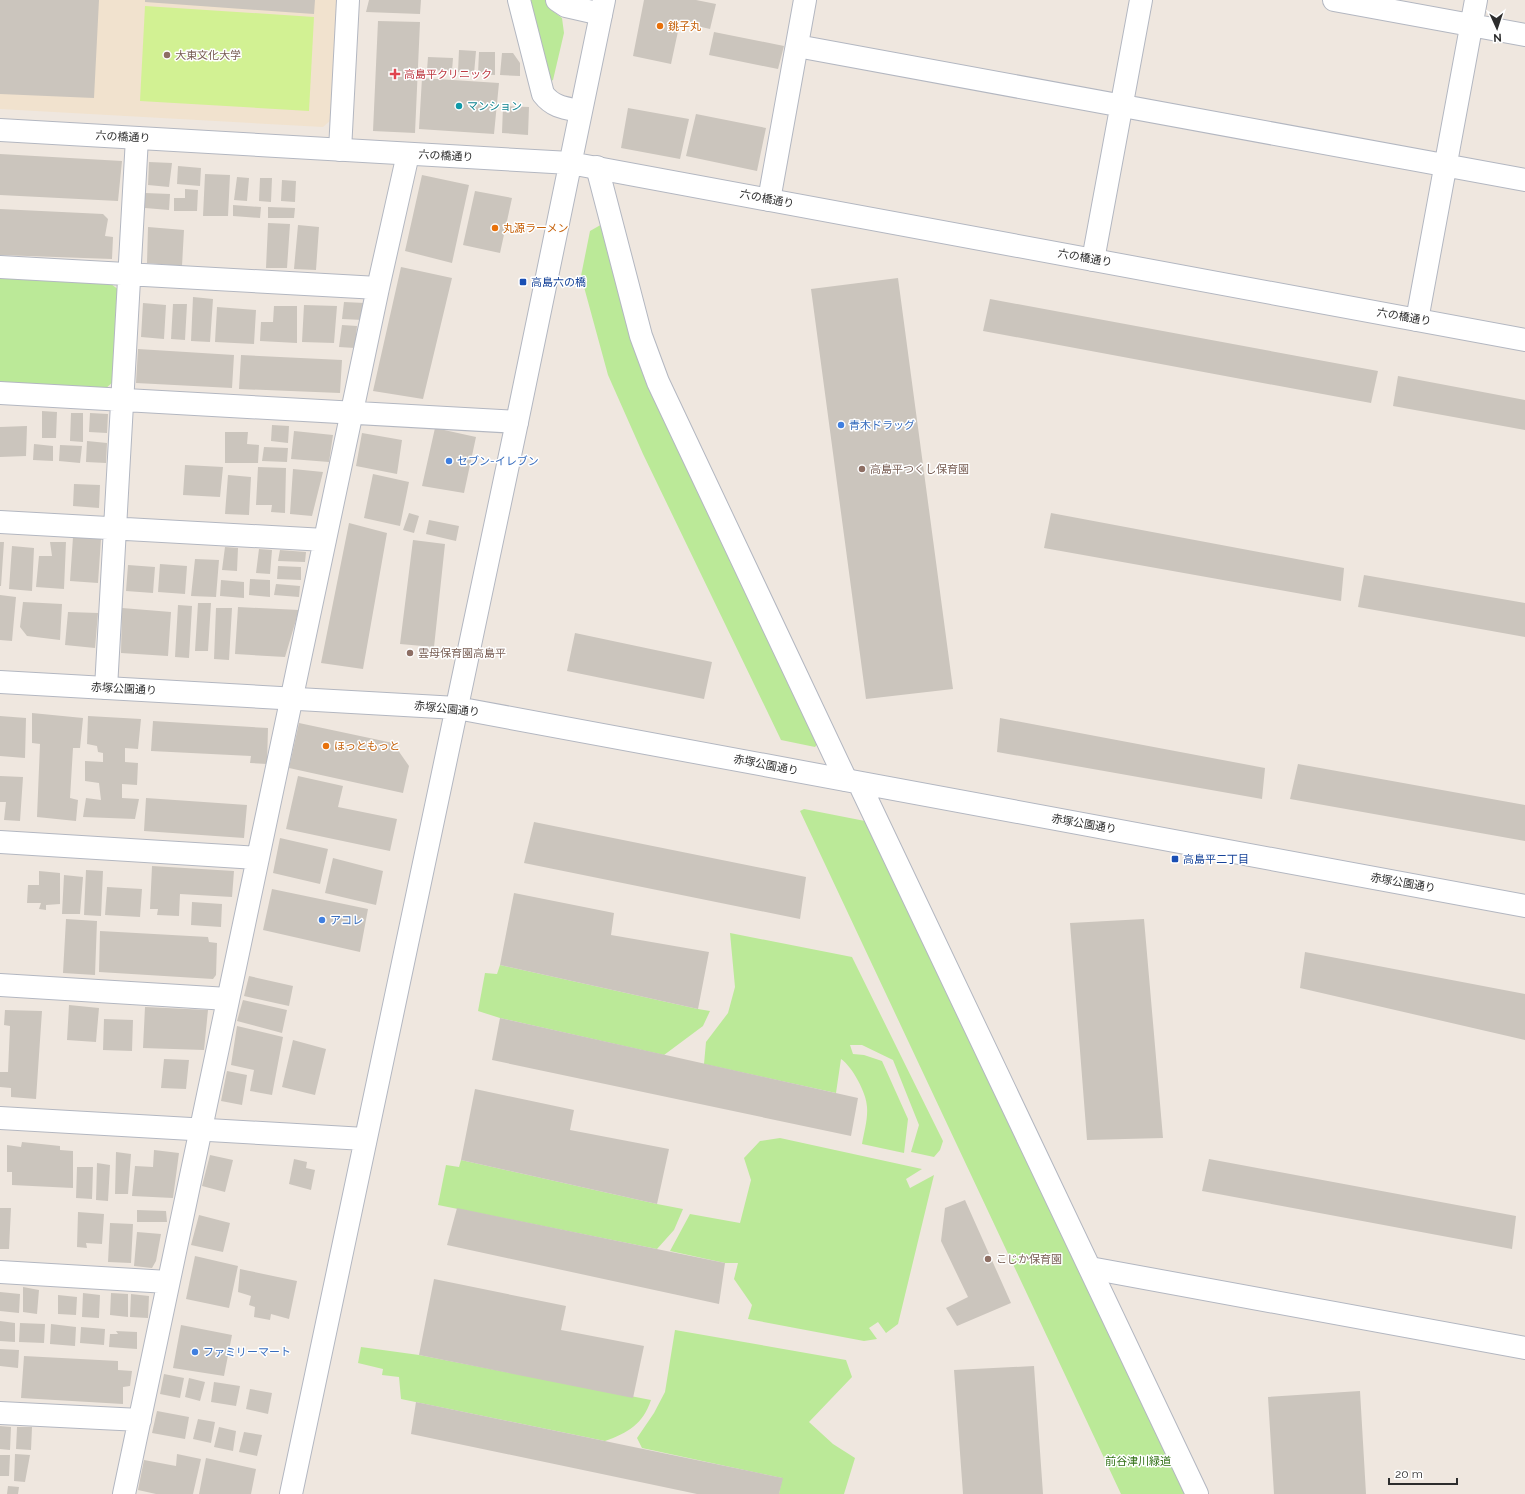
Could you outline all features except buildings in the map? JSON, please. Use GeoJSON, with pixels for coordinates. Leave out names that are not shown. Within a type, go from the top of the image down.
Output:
{"type":"FeatureCollection","features":[{"type":"Feature","properties":{"kind":"street"},"geometry":{"type":"LineString","coordinates":[[340,150],[348,0]]}},
{"type":"Feature","properties":{"kind":"street"},"geometry":{"type":"LineString","coordinates":[[519,0],[544,94],[549,102],[558,107],[580,111]]}},
{"type":"Feature","properties":{"kind":"street"},"geometry":{"type":"LineString","coordinates":[[291,1494],[517,422],[602,7],[566,6],[557,0]]}},
{"type":"Feature","properties":{"kind":"street"},"geometry":{"type":"LineString","coordinates":[[769,200],[805,0]]}},
{"type":"Feature","properties":{"kind":"street"},"geometry":{"type":"LineString","coordinates":[[1093,260],[1141,0]]}},
{"type":"Feature","properties":{"kind":"street"},"geometry":{"type":"LineString","coordinates":[[1334,0],[1525,35]]}},
{"type":"Feature","properties":{"kind":"street"},"geometry":{"type":"LineString","coordinates":[[1417,320],[1476,0]]}},
{"type":"Feature","properties":{"kind":"street"},"geometry":{"type":"LineString","coordinates":[[797,46],[1525,180]]}},
{"type":"Feature","properties":{"kind":"street","name":"六の橋通り"},"geometry":{"type":"LineString","coordinates":[[0,130],[570,162],[1525,340]]}},
{"type":"Feature","properties":{"kind":"street"},"geometry":{"type":"LineString","coordinates":[[106,688],[137,138]]}},
{"type":"Feature","properties":{"kind":"street"},"geometry":{"type":"LineString","coordinates":[[124,1494],[378,288],[408,154]]}},
{"type":"Feature","properties":{"kind":"street"},"geometry":{"type":"LineString","coordinates":[[597,168],[641,336],[658,382],[1090,1268],[1196,1494]]}},
{"type":"Feature","properties":{"kind":"street"},"geometry":{"type":"LineString","coordinates":[[0,267],[378,288]]}},
{"type":"Feature","properties":{"kind":"street"},"geometry":{"type":"LineString","coordinates":[[0,393],[517,422]]}},
{"type":"Feature","properties":{"kind":"street"},"geometry":{"type":"LineString","coordinates":[[0,522],[325,540]]}},
{"type":"Feature","properties":{"kind":"street","name":"赤塚公園通り"},"geometry":{"type":"LineString","coordinates":[[0,682],[457,708],[1525,906]]}},
{"type":"Feature","properties":{"kind":"street"},"geometry":{"type":"LineString","coordinates":[[0,842],[258,858]]}},
{"type":"Feature","properties":{"kind":"street"},"geometry":{"type":"LineString","coordinates":[[0,985],[228,999]]}},
{"type":"Feature","properties":{"kind":"street"},"geometry":{"type":"LineString","coordinates":[[0,1118],[365,1139]]}},
{"type":"Feature","properties":{"kind":"street"},"geometry":{"type":"LineString","coordinates":[[1090,1268],[1525,1348]]}},
{"type":"Feature","properties":{"kind":"street"},"geometry":{"type":"LineString","coordinates":[[0,1272],[168,1282]]}},
{"type":"Feature","properties":{"kind":"street"},"geometry":{"type":"LineString","coordinates":[[0,1413],[140,1420]]}},
{"type":"Feature","properties":{"kind":"shaded area","name":"大東文化大学"},"geometry":{"type":"Polygon","coordinates":[[[0,0],[338,0],[331,120],[323,127],[0,109],[0,0]]]}},
{"type":"Feature","properties":{"kind":"green space"},"geometry":{"type":"Polygon","coordinates":[[[526,0],[546,0],[550,9],[562,18],[564,33],[553,80],[547,83],[526,0]]]}},
{"type":"Feature","properties":{"kind":"green space"},"geometry":{"type":"Polygon","coordinates":[[[145,6],[314,17],[309,111],[140,101],[145,6]]]}},
{"type":"Feature","properties":{"kind":"green space"},"geometry":{"type":"Polygon","coordinates":[[[604,223],[636,339],[819,742],[815,747],[781,740],[643,454],[608,375],[581,276],[590,231],[604,223]]]}},
{"type":"Feature","properties":{"kind":"green space"},"geometry":{"type":"Polygon","coordinates":[[[0,277],[111,284],[119,290],[113,382],[105,389],[0,383],[0,277]]]}},
{"type":"Feature","properties":{"kind":"green space","name":"前谷津川緑道"},"geometry":{"type":"Polygon","coordinates":[[[804,809],[865,821],[1185,1494],[1121,1494],[800,811],[804,809]]]}},
{"type":"Feature","properties":{"kind":"green space"},"geometry":{"type":"Polygon","coordinates":[[[730,933],[852,957],[943,1141],[940,1150],[934,1157],[911,1152],[919,1125],[893,1060],[862,1045],[850,1045],[853,1054],[864,1055],[882,1061],[908,1119],[904,1153],[862,1144],[867,1116],[866,1101],[862,1088],[854,1074],[841,1059],[836,1093],[704,1064],[706,1042],[728,1013],[735,987],[730,933]]]}},
{"type":"Feature","properties":{"kind":"green space"},"geometry":{"type":"Polygon","coordinates":[[[500,965],[710,1011],[703,1026],[664,1055],[500,1018],[478,1011],[485,973],[497,974],[500,965]]]}},
{"type":"Feature","properties":{"kind":"green space"},"geometry":{"type":"Polygon","coordinates":[[[780,1138],[922,1169],[906,1179],[910,1188],[934,1175],[898,1324],[886,1333],[878,1322],[869,1328],[877,1339],[864,1341],[748,1319],[752,1305],[734,1279],[738,1263],[725,1263],[670,1251],[690,1214],[740,1223],[751,1180],[744,1158],[760,1141],[780,1138]]]}},
{"type":"Feature","properties":{"kind":"green space"},"geometry":{"type":"Polygon","coordinates":[[[461,1160],[683,1209],[674,1230],[657,1249],[438,1205],[446,1165],[459,1167],[461,1160]]]}},
{"type":"Feature","properties":{"kind":"green space"},"geometry":{"type":"Polygon","coordinates":[[[675,1330],[846,1360],[852,1377],[809,1422],[833,1444],[855,1458],[844,1494],[779,1494],[782,1478],[642,1448],[637,1438],[654,1413],[665,1392],[675,1330]]]}},
{"type":"Feature","properties":{"kind":"green space"},"geometry":{"type":"Polygon","coordinates":[[[361,1347],[419,1355],[651,1400],[644,1415],[634,1426],[621,1435],[605,1441],[401,1399],[399,1377],[382,1375],[383,1369],[358,1363],[361,1347]]]}},
{"type":"Feature","properties":{"kind":"place","name":"銚子丸"},"geometry":{"type":"Point","coordinates":[660,26]}},
{"type":"Feature","properties":{"kind":"place","name":"大東文化大学"},"geometry":{"type":"Point","coordinates":[167,55]}},
{"type":"Feature","properties":{"kind":"place","name":"高島平クリニック"},"geometry":{"type":"Point","coordinates":[395,74]}},
{"type":"Feature","properties":{"kind":"place","name":"マンション"},"geometry":{"type":"Point","coordinates":[459,106]}},
{"type":"Feature","properties":{"kind":"place","name":"丸源ラーメン"},"geometry":{"type":"Point","coordinates":[495,228]}},
{"type":"Feature","properties":{"kind":"place","name":"高島六の橋"},"geometry":{"type":"Point","coordinates":[523,282]}},
{"type":"Feature","properties":{"kind":"place","name":"青木ドラッグ"},"geometry":{"type":"Point","coordinates":[841,425]}},
{"type":"Feature","properties":{"kind":"place","name":"セブン-イレブン"},"geometry":{"type":"Point","coordinates":[449,461]}},
{"type":"Feature","properties":{"kind":"place","name":"高島平つくし保育園"},"geometry":{"type":"Point","coordinates":[862,469]}},
{"type":"Feature","properties":{"kind":"place","name":"雲母保育園高島平"},"geometry":{"type":"Point","coordinates":[410,653]}},
{"type":"Feature","properties":{"kind":"place","name":"ほっともっと"},"geometry":{"type":"Point","coordinates":[326,746]}},
{"type":"Feature","properties":{"kind":"place","name":"高島平二丁目"},"geometry":{"type":"Point","coordinates":[1175,859]}},
{"type":"Feature","properties":{"kind":"place","name":"アコレ"},"geometry":{"type":"Point","coordinates":[322,920]}},
{"type":"Feature","properties":{"kind":"place","name":"こじか保育園"},"geometry":{"type":"Point","coordinates":[988,1259]}},
{"type":"Feature","properties":{"kind":"place","name":"ファミリーマート"},"geometry":{"type":"Point","coordinates":[195,1352]}}]}
